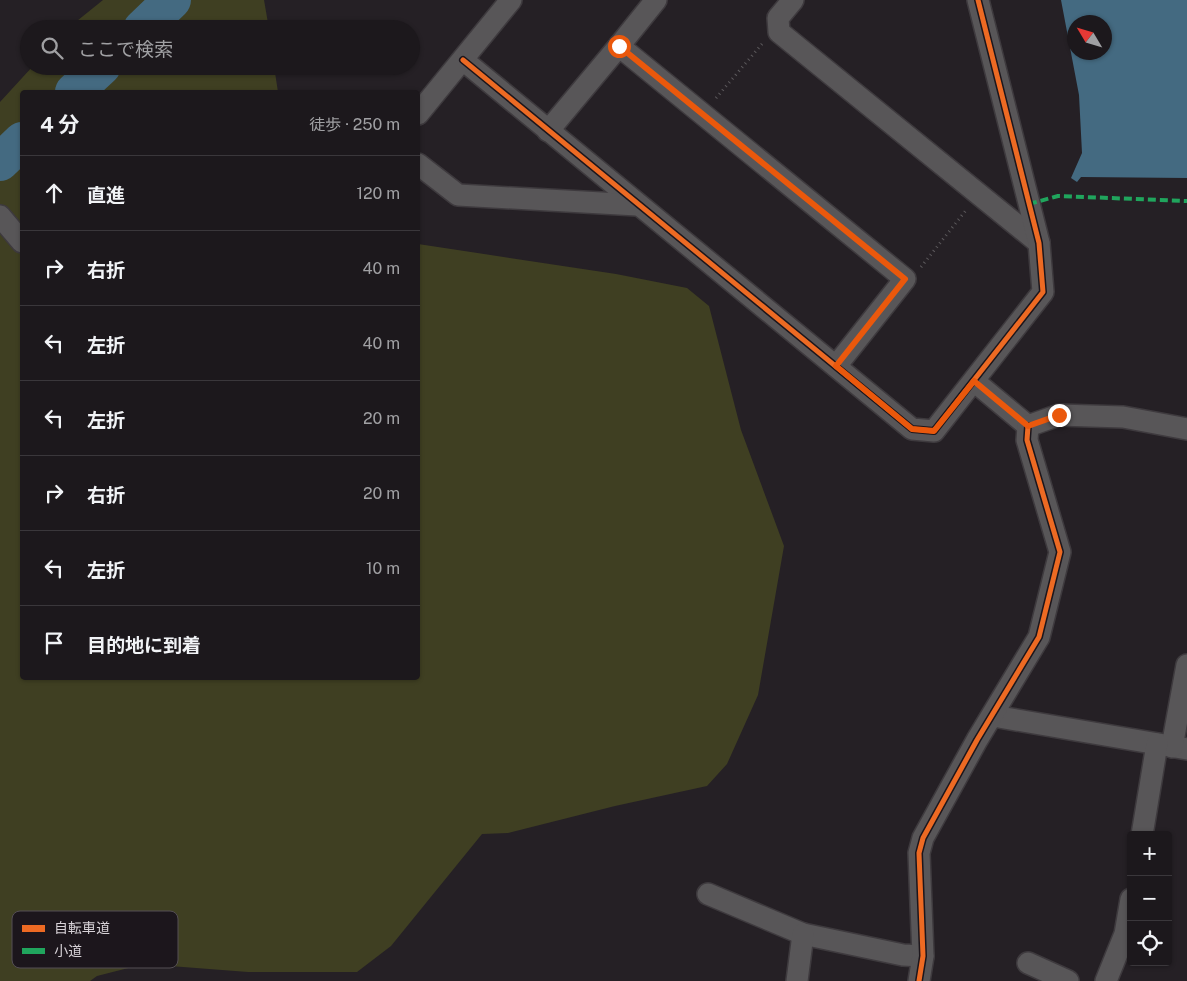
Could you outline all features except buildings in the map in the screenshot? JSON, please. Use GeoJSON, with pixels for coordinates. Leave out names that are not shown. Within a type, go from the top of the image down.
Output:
{"type":"FeatureCollection","features":[{"type":"Feature","properties":{"kind":"street"},"geometry":{"type":"LineString","coordinates":[[420,112],[511,0]]}},
{"type":"Feature","properties":{"kind":"street"},"geometry":{"type":"LineString","coordinates":[[548,131],[656,0]]}},
{"type":"Feature","properties":{"kind":"street"},"geometry":{"type":"LineString","coordinates":[[793,0],[778,18],[779,32],[1039,243]]}},
{"type":"Feature","properties":{"kind":"street"},"geometry":{"type":"LineString","coordinates":[[463,60],[637,205],[912,429],[934,431],[1042,292],[1039,243],[978,0]]}},
{"type":"Feature","properties":{"kind":"street"},"geometry":{"type":"LineString","coordinates":[[619,46],[905,279],[836,366]]}},
{"type":"Feature","properties":{"kind":"street"},"geometry":{"type":"LineString","coordinates":[[420,166],[458,195],[637,205]]}},
{"type":"Feature","properties":{"kind":"street"},"geometry":{"type":"LineString","coordinates":[[0,216],[20,240]]}},
{"type":"Feature","properties":{"kind":"street"},"geometry":{"type":"LineString","coordinates":[[974,381],[1028,426]]}},
{"type":"Feature","properties":{"kind":"street"},"geometry":{"type":"LineString","coordinates":[[1028,426],[1059,415],[1123,418],[1187,429]]}},
{"type":"Feature","properties":{"kind":"street"},"geometry":{"type":"LineString","coordinates":[[919,981],[923,956],[919,852],[923,838],[1039,637],[1060,552],[1028,440],[1028,426]]}},
{"type":"Feature","properties":{"kind":"street"},"geometry":{"type":"LineString","coordinates":[[1143,831],[1172,747],[1187,665]]}},
{"type":"Feature","properties":{"kind":"street"},"geometry":{"type":"LineString","coordinates":[[993,716],[1172,747]]}},
{"type":"Feature","properties":{"kind":"street"},"geometry":{"type":"LineString","coordinates":[[708,894],[803,934],[903,955],[923,956]]}},
{"type":"Feature","properties":{"kind":"street"},"geometry":{"type":"LineString","coordinates":[[1106,981],[1125,934],[1127,921]]}},
{"type":"Feature","properties":{"kind":"street"},"geometry":{"type":"LineString","coordinates":[[797,981],[803,934]]}},
{"type":"Feature","properties":{"kind":"street"},"geometry":{"type":"LineString","coordinates":[[1028,962],[1068,981]]}},
{"type":"Feature","properties":{"kind":"path"},"geometry":{"type":"LineString","coordinates":[[703,114],[769,35],[779,32]]}},
{"type":"Feature","properties":{"kind":"path"},"geometry":{"type":"LineString","coordinates":[[905,279],[916,273],[979,194]]}},
{"type":"Feature","properties":{"kind":"shaded area"},"geometry":{"type":"Polygon","coordinates":[[[103,0],[264,0],[267,20],[78,20],[103,0]]]}},
{"type":"Feature","properties":{"kind":"shaded area"},"geometry":{"type":"Polygon","coordinates":[[[25,75],[275,75],[278,90],[20,90],[20,680],[420,680],[420,244],[616,274],[687,288],[709,306],[741,430],[784,546],[758,695],[727,764],[707,786],[615,806],[508,833],[482,834],[391,946],[357,972],[248,972],[178,967],[178,911],[12,911],[12,968],[128,968],[97,976],[90,981],[0,981],[0,102],[25,75]]]}},
{"type":"Feature","properties":{"kind":"water"},"geometry":{"type":"Polygon","coordinates":[[[1061,0],[1187,0],[1187,178],[1081,177],[1077,182],[1071,178],[1082,153],[1079,95],[1072,60],[1112,60],[1112,15],[1067,15],[1067,32],[1061,0]]]}},
{"type":"Feature","properties":{"kind":"waterway"},"geometry":{"type":"LineString","coordinates":[[151,20],[172,0]]}},
{"type":"Feature","properties":{"kind":"waterway"},"geometry":{"type":"LineString","coordinates":[[76,90],[92,75]]}},
{"type":"Feature","properties":{"kind":"waterway"},"geometry":{"type":"LineString","coordinates":[[0,162],[20,143]]}},
{"type":"Feature","properties":{"kind":"marked path"},"geometry":{"type":"LineString","coordinates":[[1029,204],[1058,196],[1187,201]]}},
{"type":"Feature","properties":{"kind":"cycle path"},"geometry":{"type":"LineString","coordinates":[[463,60],[912,429],[934,431],[1043,292],[1039,243],[978,0]]}},
{"type":"Feature","properties":{"kind":"cycle path"},"geometry":{"type":"LineString","coordinates":[[919,981],[923,956],[919,853],[923,838],[977,740],[1039,637],[1060,552],[1027,440],[1028,426]]}},
{"type":"Feature","properties":{"kind":"route"},"geometry":{"type":"LineString","coordinates":[[619,46],[905,279],[836,366],[912,429],[934,431],[974,381],[1028,426],[1059,415]]}}]}
